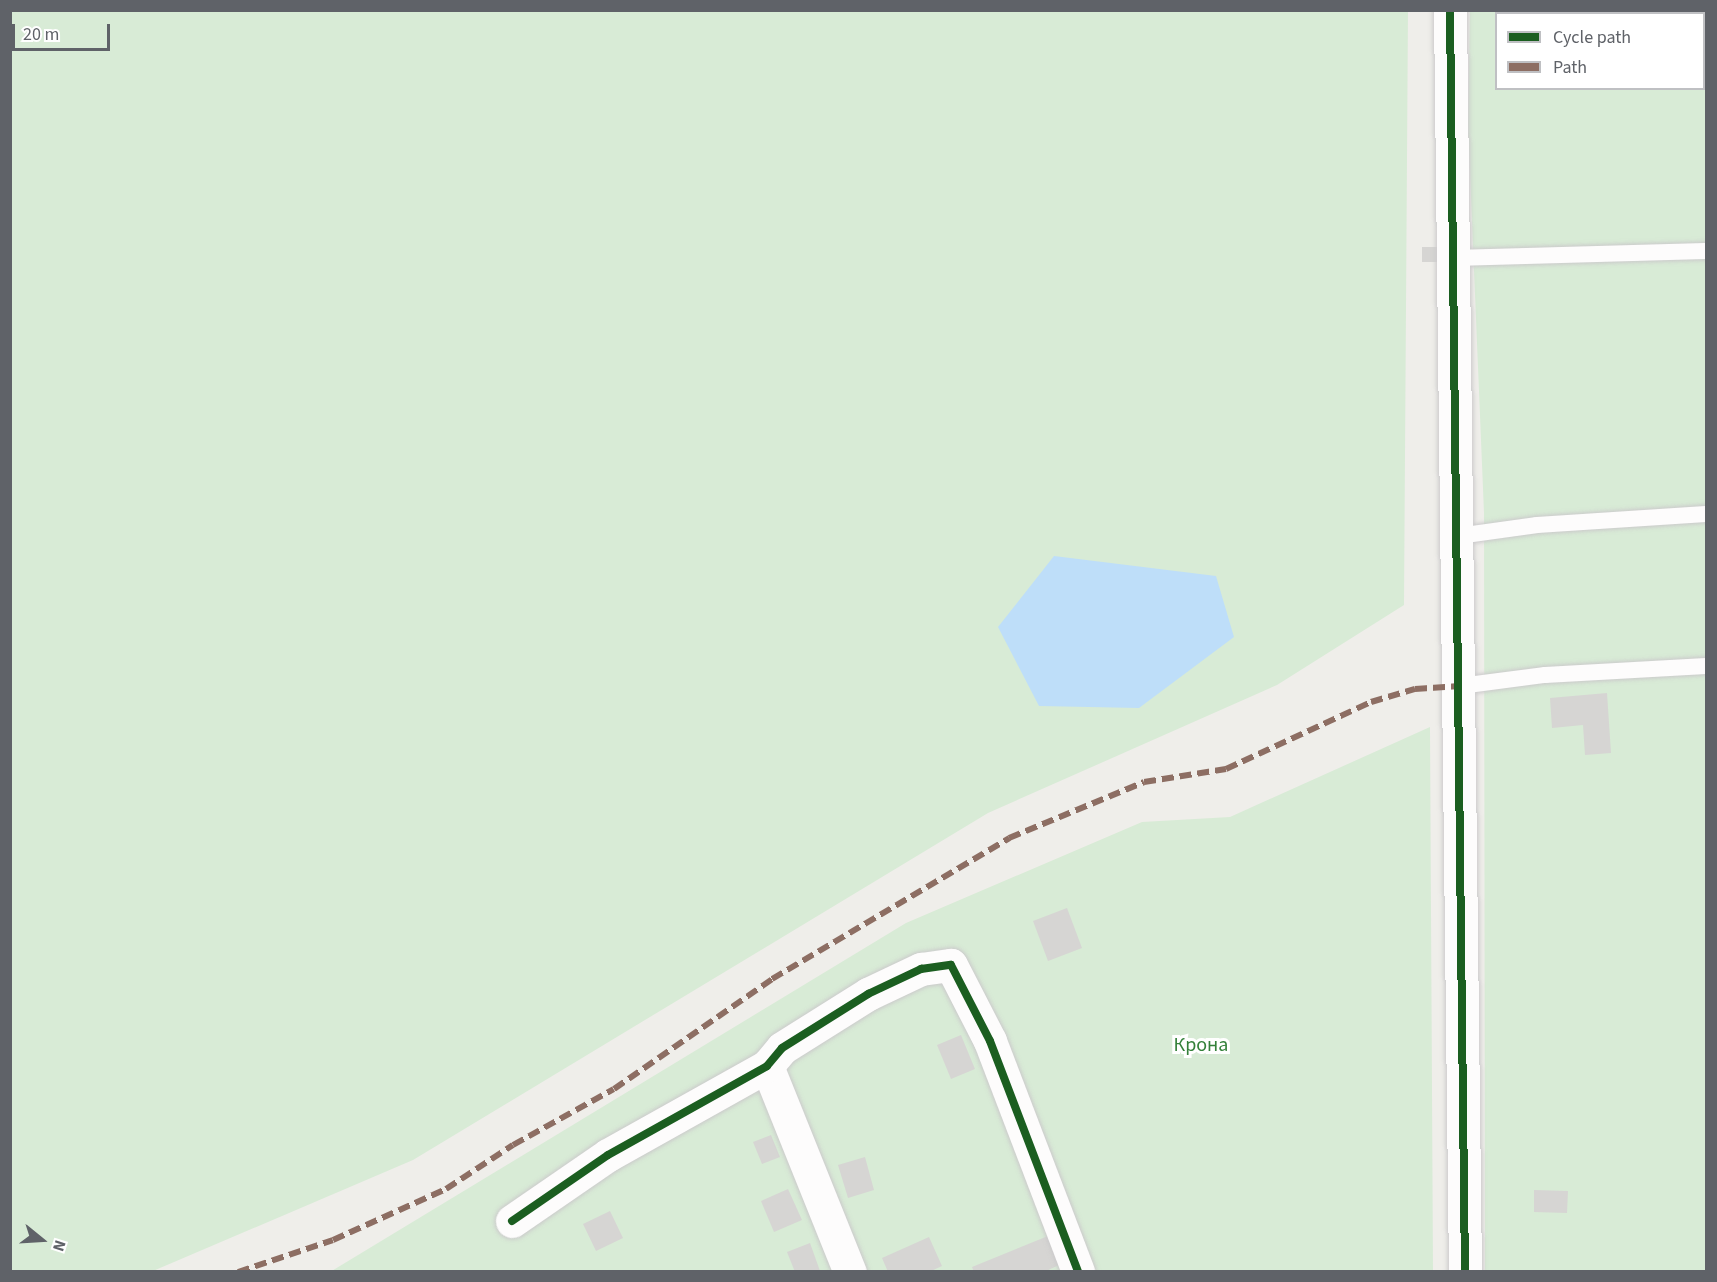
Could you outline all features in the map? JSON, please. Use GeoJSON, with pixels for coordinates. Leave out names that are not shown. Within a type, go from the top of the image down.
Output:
{"type":"FeatureCollection","features":[{"type":"Feature","properties":{"kind":"street"},"geometry":{"type":"LineString","coordinates":[[1450,10],[1460,686],[1465,1272]]}},
{"type":"Feature","properties":{"kind":"street"},"geometry":{"type":"LineString","coordinates":[[512,1221],[608,1155],[767,1066],[782,1048],[868,994],[921,969],[951,965],[990,1041],[1078,1272]]}},
{"type":"Feature","properties":{"kind":"street"},"geometry":{"type":"LineString","coordinates":[[767,1066],[850,1272]]}},
{"type":"Feature","properties":{"kind":"lane"},"geometry":{"type":"LineString","coordinates":[[1453,258],[1707,251]]}},
{"type":"Feature","properties":{"kind":"lane"},"geometry":{"type":"LineString","coordinates":[[1458,536],[1537,525],[1707,514]]}},
{"type":"Feature","properties":{"kind":"lane"},"geometry":{"type":"LineString","coordinates":[[1460,686],[1545,675],[1707,666]]}},
{"type":"Feature","properties":{"kind":"green space"},"geometry":{"type":"Polygon","coordinates":[[[10,11],[1408,11],[1404,605],[1277,685],[988,813],[413,1160],[153,1271],[11,1271],[10,11]]]}},
{"type":"Feature","properties":{"kind":"green space"},"geometry":{"type":"Polygon","coordinates":[[[1470,11],[1706,11],[1706,1271],[1485,1271],[1484,513],[1468,124],[1470,11]]]}},
{"type":"Feature","properties":{"kind":"green space","name":"Крона"},"geometry":{"type":"Polygon","coordinates":[[[1430,727],[1433,1271],[330,1272],[906,923],[1142,822],[1230,817],[1430,727]]]}},
{"type":"Feature","properties":{"kind":"water"},"geometry":{"type":"Polygon","coordinates":[[[1054,556],[1216,576],[1234,637],[1139,708],[1039,706],[998,627],[1054,556]]]}},
{"type":"Feature","properties":{"kind":"building"},"geometry":{"type":"Polygon","coordinates":[[[1422,247],[1437,247],[1437,262],[1422,262],[1422,247]]]}},
{"type":"Feature","properties":{"kind":"building"},"geometry":{"type":"Polygon","coordinates":[[[1607,693],[1611,753],[1585,755],[1583,725],[1552,728],[1550,698],[1607,693]]]}},
{"type":"Feature","properties":{"kind":"building"},"geometry":{"type":"Polygon","coordinates":[[[1067,908],[1082,948],[1048,961],[1033,921],[1067,908]]]}},
{"type":"Feature","properties":{"kind":"building"},"geometry":{"type":"Polygon","coordinates":[[[961,1035],[975,1069],[951,1079],[937,1045],[961,1035]]]}},
{"type":"Feature","properties":{"kind":"building"},"geometry":{"type":"Polygon","coordinates":[[[771,1135],[780,1157],[762,1164],[753,1142],[771,1135]]]}},
{"type":"Feature","properties":{"kind":"building"},"geometry":{"type":"Polygon","coordinates":[[[865,1157],[874,1190],[848,1198],[838,1165],[865,1157]]]}},
{"type":"Feature","properties":{"kind":"building"},"geometry":{"type":"Polygon","coordinates":[[[788,1189],[802,1220],[774,1232],[761,1201],[788,1189]]]}},
{"type":"Feature","properties":{"kind":"building"},"geometry":{"type":"Polygon","coordinates":[[[1534,1190],[1568,1191],[1567,1213],[1534,1212],[1534,1190]]]}},
{"type":"Feature","properties":{"kind":"building"},"geometry":{"type":"Polygon","coordinates":[[[610,1211],[623,1238],[596,1251],[583,1224],[610,1211]]]}},
{"type":"Feature","properties":{"kind":"building"},"geometry":{"type":"Polygon","coordinates":[[[1048,1236],[1059,1265],[1044,1272],[974,1272],[972,1267],[1048,1236]]]}},
{"type":"Feature","properties":{"kind":"building"},"geometry":{"type":"Polygon","coordinates":[[[929,1237],[942,1266],[929,1272],[888,1272],[882,1258],[929,1237]]]}},
{"type":"Feature","properties":{"kind":"building"},"geometry":{"type":"Polygon","coordinates":[[[810,1243],[820,1271],[795,1272],[787,1252],[810,1243]]]}},
{"type":"Feature","properties":{"kind":"marked path"},"geometry":{"type":"LineString","coordinates":[[238,1272],[333,1240],[446,1189],[513,1145],[614,1089],[772,979],[1009,838],[1144,782],[1226,769],[1371,702],[1415,689],[1460,686]]}},
{"type":"Feature","properties":{"kind":"cycle path"},"geometry":{"type":"LineString","coordinates":[[1450,10],[1465,1272]]}},
{"type":"Feature","properties":{"kind":"cycle path"},"geometry":{"type":"LineString","coordinates":[[512,1221],[608,1155],[767,1066],[782,1048],[868,994],[921,969],[951,965],[990,1041],[1078,1272]]}}]}
